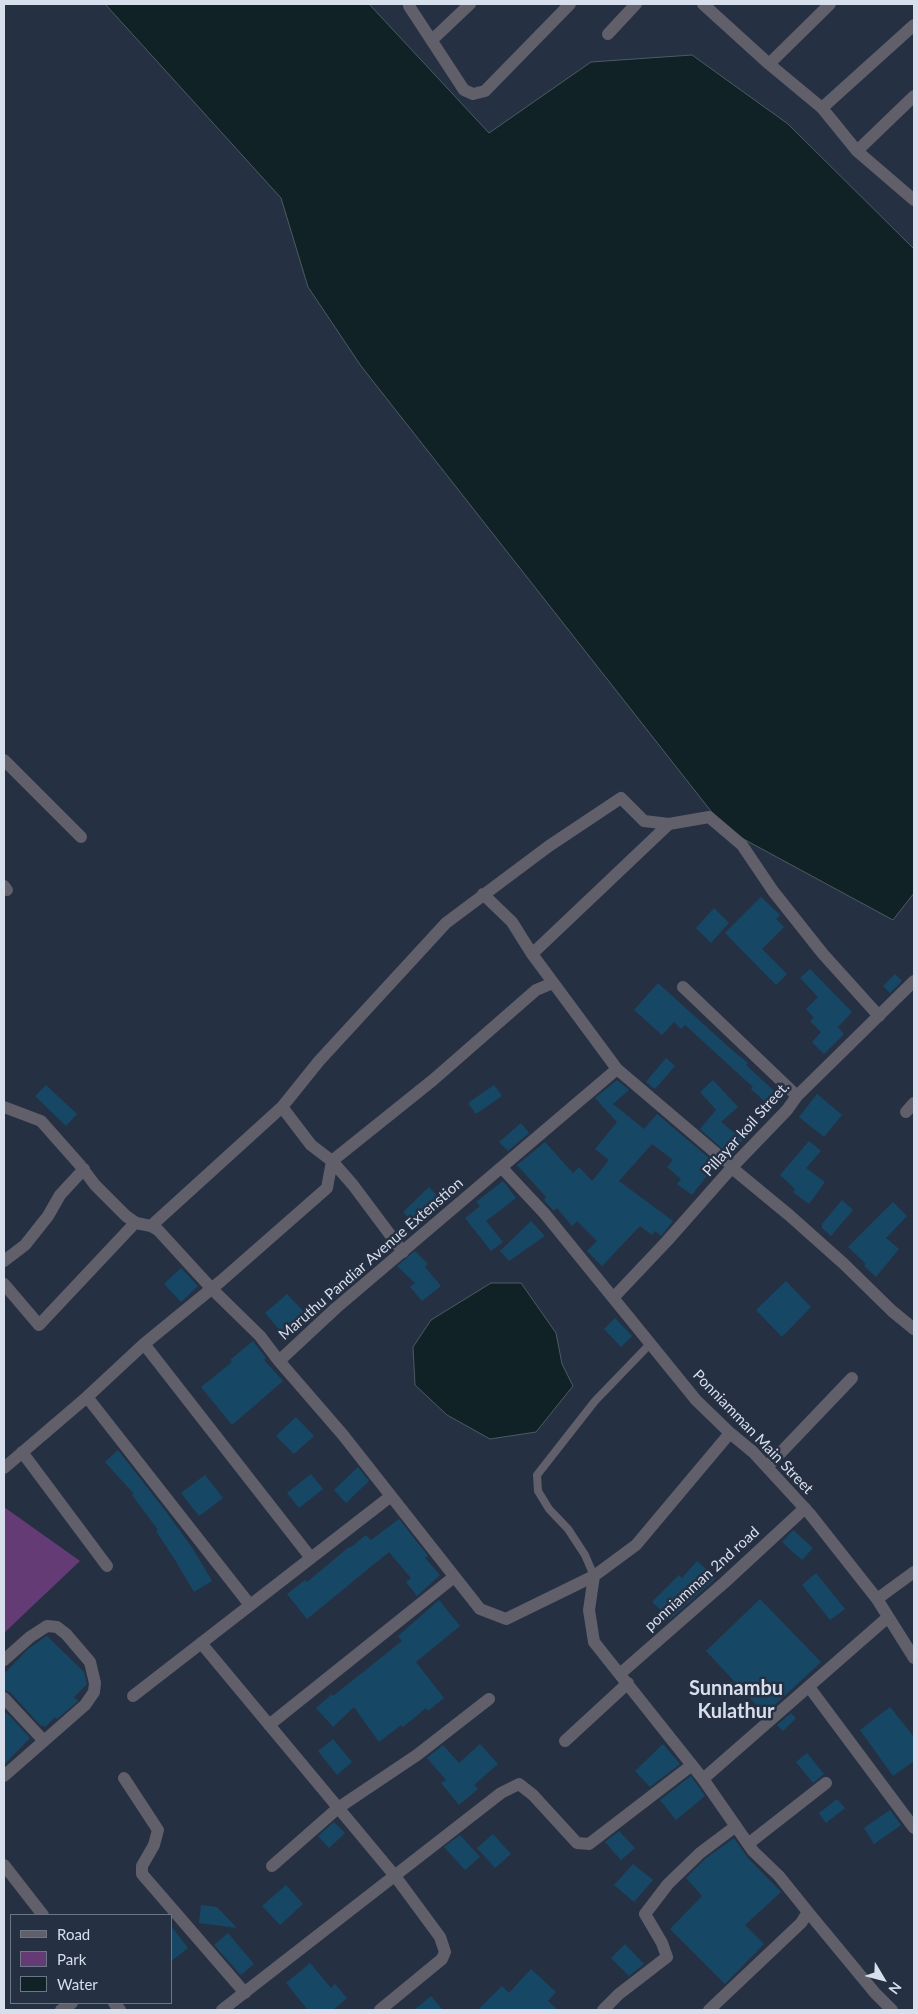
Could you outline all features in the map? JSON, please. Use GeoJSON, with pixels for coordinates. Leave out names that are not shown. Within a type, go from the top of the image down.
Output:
{"type":"FeatureCollection","features":[{"type":"Feature","properties":{"kind":"street"},"geometry":{"type":"LineString","coordinates":[[410,4],[464,90],[473,94],[485,91],[570,4]]}},
{"type":"Feature","properties":{"kind":"street"},"geometry":{"type":"LineString","coordinates":[[432,40],[470,4]]}},
{"type":"Feature","properties":{"kind":"street"},"geometry":{"type":"LineString","coordinates":[[608,34],[636,4]]}},
{"type":"Feature","properties":{"kind":"street"},"geometry":{"type":"LineString","coordinates":[[769,64],[830,4]]}},
{"type":"Feature","properties":{"kind":"street"},"geometry":{"type":"LineString","coordinates":[[707,5],[769,64],[822,108],[857,151],[914,200]]}},
{"type":"Feature","properties":{"kind":"street"},"geometry":{"type":"LineString","coordinates":[[822,108],[914,25]]}},
{"type":"Feature","properties":{"kind":"street"},"geometry":{"type":"LineString","coordinates":[[857,151],[914,96]]}},
{"type":"Feature","properties":{"kind":"street"},"geometry":{"type":"LineString","coordinates":[[4,760],[81,837]]}},
{"type":"Feature","properties":{"kind":"street"},"geometry":{"type":"LineString","coordinates":[[4,1107],[41,1121],[95,1185],[126,1216],[135,1223],[151,1226],[282,1107],[319,1061],[446,923],[549,846],[621,798],[644,821],[669,824],[709,817],[742,846],[773,891],[823,954],[879,1016]]}},
{"type":"Feature","properties":{"kind":"street"},"geometry":{"type":"LineString","coordinates":[[532,954],[669,824]]}},
{"type":"Feature","properties":{"kind":"street"},"geometry":{"type":"LineString","coordinates":[[484,894],[512,922],[532,954],[617,1069],[796,1221],[892,1311],[914,1329]]}},
{"type":"Feature","properties":{"kind":"street"},"geometry":{"type":"LineString","coordinates":[[4,1468],[87,1397],[144,1344],[212,1289],[327,1188],[332,1161],[433,1080],[536,990],[553,983]]}},
{"type":"Feature","properties":{"kind":"street","name":"Pillayar koil Street."},"geometry":{"type":"LineString","coordinates":[[614,1297],[667,1241],[733,1166],[787,1110],[797,1096],[912,984]]}},
{"type":"Feature","properties":{"kind":"street"},"geometry":{"type":"LineString","coordinates":[[683,987],[797,1096]]}},
{"type":"Feature","properties":{"kind":"street","name":"Maruthu Pandiar Avenue Extenstion"},"geometry":{"type":"LineString","coordinates":[[151,1226],[158,1230],[212,1289],[260,1336],[279,1361],[329,1314],[617,1069]]}},
{"type":"Feature","properties":{"kind":"street"},"geometry":{"type":"LineString","coordinates":[[282,1107],[311,1145],[332,1161],[353,1185],[403,1252]]}},
{"type":"Feature","properties":{"kind":"street","name":"Ponniamman Main Street"},"geometry":{"type":"LineString","coordinates":[[502,1168],[545,1214],[696,1400],[753,1452],[805,1508],[877,1599],[914,1658]]}},
{"type":"Feature","properties":{"kind":"street"},"geometry":{"type":"LineString","coordinates":[[4,1261],[25,1245],[48,1216],[60,1195],[84,1170]]}},
{"type":"Feature","properties":{"kind":"street"},"geometry":{"type":"LineString","coordinates":[[5,1288],[39,1325],[135,1223]]}},
{"type":"Feature","properties":{"kind":"street"},"geometry":{"type":"LineString","coordinates":[[144,1344],[311,1558]]}},
{"type":"Feature","properties":{"kind":"street"},"geometry":{"type":"LineString","coordinates":[[279,1361],[343,1435],[480,1609],[506,1619],[594,1576],[636,1545],[730,1433]]}},
{"type":"Feature","properties":{"kind":"street"},"geometry":{"type":"LineString","coordinates":[[767,1468],[852,1378]]}},
{"type":"Feature","properties":{"kind":"street"},"geometry":{"type":"LineString","coordinates":[[87,1397],[250,1605]]}},
{"type":"Feature","properties":{"kind":"street"},"geometry":{"type":"LineString","coordinates":[[22,1452],[107,1566]]}},
{"type":"Feature","properties":{"kind":"street"},"geometry":{"type":"LineString","coordinates":[[133,1696],[391,1496]]}},
{"type":"Feature","properties":{"kind":"street","name":"ponniamman 2nd road"},"geometry":{"type":"LineString","coordinates":[[565,1741],[625,1678],[805,1508]]}},
{"type":"Feature","properties":{"kind":"street"},"geometry":{"type":"LineString","coordinates":[[877,1599],[914,1572]]}},
{"type":"Feature","properties":{"kind":"street"},"geometry":{"type":"LineString","coordinates":[[269,1725],[454,1576]]}},
{"type":"Feature","properties":{"kind":"street"},"geometry":{"type":"LineString","coordinates":[[594,1576],[589,1610],[594,1642],[625,1678],[704,1779],[748,1844],[778,1876],[875,1993],[892,2010]]}},
{"type":"Feature","properties":{"kind":"street"},"geometry":{"type":"LineString","coordinates":[[704,1779],[888,1618]]}},
{"type":"Feature","properties":{"kind":"street"},"geometry":{"type":"LineString","coordinates":[[4,1660],[30,1637],[47,1626],[57,1628],[66,1634],[90,1662],[96,1683],[94,1692],[86,1705],[4,1776]]}},
{"type":"Feature","properties":{"kind":"street"},"geometry":{"type":"LineString","coordinates":[[201,1643],[394,1876],[440,1937],[445,1952],[442,1959],[380,2010]]}},
{"type":"Feature","properties":{"kind":"street"},"geometry":{"type":"LineString","coordinates":[[809,1687],[914,1828]]}},
{"type":"Feature","properties":{"kind":"street"},"geometry":{"type":"LineString","coordinates":[[4,1698],[44,1741]]}},
{"type":"Feature","properties":{"kind":"street"},"geometry":{"type":"LineString","coordinates":[[272,1866],[338,1808],[418,1754],[489,1699]]}},
{"type":"Feature","properties":{"kind":"street"},"geometry":{"type":"LineString","coordinates":[[222,2010],[502,1793],[520,1784],[533,1795],[577,1843],[589,1844],[692,1765]]}},
{"type":"Feature","properties":{"kind":"street"},"geometry":{"type":"LineString","coordinates":[[124,1778],[158,1830],[154,1844],[142,1866],[142,1874],[245,1993]]}},
{"type":"Feature","properties":{"kind":"street"},"geometry":{"type":"LineString","coordinates":[[748,1844],[826,1783]]}},
{"type":"Feature","properties":{"kind":"street"},"geometry":{"type":"LineString","coordinates":[[602,2010],[619,1994],[667,1957],[662,1943],[645,1914],[668,1884],[700,1853],[736,1826]]}},
{"type":"Feature","properties":{"kind":"street"},"geometry":{"type":"LineString","coordinates":[[4,1865],[42,1914]]}},
{"type":"Feature","properties":{"kind":"street"},"geometry":{"type":"LineString","coordinates":[[709,2010],[801,1923],[808,1912]]}},
{"type":"Feature","properties":{"kind":"lane"},"geometry":{"type":"LineString","coordinates":[[594,1576],[581,1548],[549,1509],[538,1491],[537,1475],[595,1401],[650,1344]]}},
{"type":"Feature","properties":{"kind":"green space"},"geometry":{"type":"Polygon","coordinates":[[[4,1507],[80,1561],[4,1633],[4,1507]]]}},
{"type":"Feature","properties":{"kind":"water"},"geometry":{"type":"Polygon","coordinates":[[[105,4],[369,4],[489,133],[591,62],[692,55],[788,124],[914,249],[914,893],[893,920],[725,829],[361,366],[308,287],[281,198],[105,4]]]}},
{"type":"Feature","properties":{"kind":"water"},"geometry":{"type":"Polygon","coordinates":[[[491,1283],[521,1283],[556,1333],[562,1364],[573,1386],[536,1432],[490,1439],[447,1415],[415,1385],[413,1347],[431,1320],[491,1283]]]}},
{"type":"Feature","properties":{"kind":"building"},"geometry":{"type":"Polygon","coordinates":[[[761,897],[780,915],[776,919],[784,927],[762,949],[787,974],[776,985],[725,933],[761,897]]]}},
{"type":"Feature","properties":{"kind":"building"},"geometry":{"type":"Polygon","coordinates":[[[714,908],[729,923],[711,943],[696,928],[714,908]]]}},
{"type":"Feature","properties":{"kind":"building"},"geometry":{"type":"Polygon","coordinates":[[[810,969],[852,1012],[838,1027],[844,1034],[824,1054],[812,1042],[821,1032],[810,1021],[814,1018],[806,1009],[818,997],[800,978],[810,969]]]}},
{"type":"Feature","properties":{"kind":"building"},"geometry":{"type":"Polygon","coordinates":[[[895,974],[902,981],[890,993],[883,986],[895,974]]]}},
{"type":"Feature","properties":{"kind":"building"},"geometry":{"type":"Polygon","coordinates":[[[658,983],[748,1063],[746,1065],[774,1091],[764,1101],[751,1089],[753,1087],[685,1025],[681,1029],[674,1022],[662,1035],[634,1010],[658,983]]]}},
{"type":"Feature","properties":{"kind":"building"},"geometry":{"type":"Polygon","coordinates":[[[666,1058],[675,1066],[655,1089],[646,1082],[666,1058]]]}},
{"type":"Feature","properties":{"kind":"building"},"geometry":{"type":"Polygon","coordinates":[[[617,1080],[629,1090],[613,1104],[644,1129],[657,1114],[716,1164],[692,1195],[677,1184],[681,1179],[667,1167],[673,1160],[652,1144],[619,1181],[673,1221],[661,1236],[655,1231],[652,1235],[640,1226],[602,1266],[587,1251],[597,1241],[577,1221],[572,1226],[557,1208],[554,1211],[544,1200],[546,1197],[517,1165],[545,1142],[573,1173],[579,1167],[592,1181],[609,1160],[595,1149],[617,1122],[595,1098],[617,1080]]]}},
{"type":"Feature","properties":{"kind":"building"},"geometry":{"type":"Polygon","coordinates":[[[713,1080],[738,1107],[721,1122],[743,1140],[733,1152],[728,1148],[725,1151],[700,1129],[716,1110],[700,1092],[713,1080]]]}},
{"type":"Feature","properties":{"kind":"building"},"geometry":{"type":"Polygon","coordinates":[[[46,1085],[77,1114],[66,1126],[35,1096],[46,1085]]]}},
{"type":"Feature","properties":{"kind":"building"},"geometry":{"type":"Polygon","coordinates":[[[494,1085],[502,1096],[476,1114],[468,1103],[494,1085]]]}},
{"type":"Feature","properties":{"kind":"building"},"geometry":{"type":"Polygon","coordinates":[[[817,1094],[842,1115],[824,1137],[799,1117],[817,1094]]]}},
{"type":"Feature","properties":{"kind":"building"},"geometry":{"type":"Polygon","coordinates":[[[521,1123],[529,1133],[508,1151],[499,1142],[521,1123]]]}},
{"type":"Feature","properties":{"kind":"building"},"geometry":{"type":"Polygon","coordinates":[[[809,1141],[821,1151],[806,1168],[825,1182],[809,1204],[793,1192],[795,1189],[780,1175],[809,1141]]]}},
{"type":"Feature","properties":{"kind":"building"},"geometry":{"type":"Polygon","coordinates":[[[503,1181],[516,1198],[486,1221],[503,1242],[491,1251],[465,1218],[480,1206],[476,1202],[503,1181]]]}},
{"type":"Feature","properties":{"kind":"building"},"geometry":{"type":"Polygon","coordinates":[[[429,1187],[442,1201],[415,1226],[403,1212],[429,1187]]]}},
{"type":"Feature","properties":{"kind":"building"},"geometry":{"type":"Polygon","coordinates":[[[842,1200],[853,1210],[831,1236],[822,1228],[822,1224],[842,1200]]]}},
{"type":"Feature","properties":{"kind":"building"},"geometry":{"type":"Polygon","coordinates":[[[893,1202],[907,1216],[886,1238],[899,1249],[876,1277],[864,1266],[866,1264],[848,1247],[893,1202]]]}},
{"type":"Feature","properties":{"kind":"building"},"geometry":{"type":"Polygon","coordinates":[[[531,1221],[545,1236],[509,1261],[500,1251],[531,1221]]]}},
{"type":"Feature","properties":{"kind":"building"},"geometry":{"type":"Polygon","coordinates":[[[415,1251],[428,1264],[425,1267],[441,1286],[422,1301],[410,1287],[415,1283],[397,1266],[415,1251]]]}},
{"type":"Feature","properties":{"kind":"building"},"geometry":{"type":"Polygon","coordinates":[[[181,1268],[198,1286],[181,1302],[164,1284],[181,1268]]]}},
{"type":"Feature","properties":{"kind":"building"},"geometry":{"type":"Polygon","coordinates":[[[786,1281],[811,1307],[782,1337],[756,1310],[786,1281]]]}},
{"type":"Feature","properties":{"kind":"building"},"geometry":{"type":"Polygon","coordinates":[[[287,1294],[305,1313],[282,1333],[265,1313],[287,1294]]]}},
{"type":"Feature","properties":{"kind":"building"},"geometry":{"type":"Polygon","coordinates":[[[615,1318],[632,1336],[621,1347],[604,1329],[615,1318]]]}},
{"type":"Feature","properties":{"kind":"building"},"geometry":{"type":"Polygon","coordinates":[[[253,1341],[266,1358],[264,1360],[283,1381],[232,1425],[201,1387],[232,1362],[230,1360],[253,1341]]]}},
{"type":"Feature","properties":{"kind":"building"},"geometry":{"type":"Polygon","coordinates":[[[296,1417],[314,1436],[294,1454],[276,1436],[296,1417]]]}},
{"type":"Feature","properties":{"kind":"building"},"geometry":{"type":"Polygon","coordinates":[[[118,1450],[193,1549],[212,1581],[194,1592],[156,1531],[158,1530],[132,1495],[134,1494],[105,1462],[118,1450]]]}},
{"type":"Feature","properties":{"kind":"building"},"geometry":{"type":"Polygon","coordinates":[[[358,1467],[369,1481],[346,1503],[334,1490],[358,1467]]]}},
{"type":"Feature","properties":{"kind":"building"},"geometry":{"type":"Polygon","coordinates":[[[311,1474],[323,1489],[299,1508],[287,1493],[311,1474]]]}},
{"type":"Feature","properties":{"kind":"building"},"geometry":{"type":"Polygon","coordinates":[[[205,1475],[223,1498],[199,1516],[181,1493],[205,1475]]]}},
{"type":"Feature","properties":{"kind":"building"},"geometry":{"type":"Polygon","coordinates":[[[399,1519],[428,1556],[425,1558],[440,1575],[417,1596],[406,1582],[411,1578],[389,1552],[307,1619],[287,1594],[305,1580],[307,1582],[366,1535],[371,1540],[399,1519]]]}},
{"type":"Feature","properties":{"kind":"building"},"geometry":{"type":"Polygon","coordinates":[[[793,1530],[813,1548],[802,1560],[782,1542],[793,1530]]]}},
{"type":"Feature","properties":{"kind":"building"},"geometry":{"type":"Polygon","coordinates":[[[697,1561],[716,1578],[670,1619],[652,1602],[679,1575],[682,1578],[697,1561]]]}},
{"type":"Feature","properties":{"kind":"building"},"geometry":{"type":"Polygon","coordinates":[[[816,1573],[845,1609],[830,1620],[802,1585],[816,1573]]]}},
{"type":"Feature","properties":{"kind":"building"},"geometry":{"type":"Polygon","coordinates":[[[760,1599],[821,1662],[765,1714],[706,1651],[760,1599]]]}},
{"type":"Feature","properties":{"kind":"building"},"geometry":{"type":"Polygon","coordinates":[[[439,1600],[460,1626],[416,1662],[444,1698],[428,1711],[426,1708],[403,1727],[401,1725],[379,1742],[354,1707],[333,1727],[316,1708],[402,1641],[398,1636],[439,1600]]]}},
{"type":"Feature","properties":{"kind":"building"},"geometry":{"type":"Polygon","coordinates":[[[47,1636],[84,1672],[87,1684],[74,1697],[78,1701],[57,1719],[55,1717],[45,1727],[41,1726],[10,1692],[4,1690],[4,1674],[28,1649],[47,1636]]]}},
{"type":"Feature","properties":{"kind":"building"},"geometry":{"type":"Polygon","coordinates":[[[890,1707],[914,1737],[914,1761],[893,1776],[860,1730],[890,1707]]]}},
{"type":"Feature","properties":{"kind":"building"},"geometry":{"type":"Polygon","coordinates":[[[7,1713],[30,1738],[4,1765],[4,1716],[7,1713]]]}},
{"type":"Feature","properties":{"kind":"building"},"geometry":{"type":"Polygon","coordinates":[[[791,1713],[796,1718],[783,1731],[777,1725],[791,1713]]]}},
{"type":"Feature","properties":{"kind":"building"},"geometry":{"type":"Polygon","coordinates":[[[333,1739],[352,1762],[337,1775],[318,1751],[333,1739]]]}},
{"type":"Feature","properties":{"kind":"building"},"geometry":{"type":"Polygon","coordinates":[[[480,1744],[498,1764],[474,1785],[478,1789],[459,1805],[441,1783],[446,1780],[427,1758],[443,1745],[459,1763],[480,1744]]]}},
{"type":"Feature","properties":{"kind":"building"},"geometry":{"type":"Polygon","coordinates":[[[663,1744],[680,1764],[650,1787],[635,1771],[663,1744]]]}},
{"type":"Feature","properties":{"kind":"building"},"geometry":{"type":"Polygon","coordinates":[[[807,1753],[824,1774],[813,1783],[796,1762],[807,1753]]]}},
{"type":"Feature","properties":{"kind":"building"},"geometry":{"type":"Polygon","coordinates":[[[691,1776],[705,1796],[676,1820],[660,1800],[691,1776]]]}},
{"type":"Feature","properties":{"kind":"building"},"geometry":{"type":"Polygon","coordinates":[[[837,1799],[845,1808],[826,1823],[819,1813],[837,1799]]]}},
{"type":"Feature","properties":{"kind":"building"},"geometry":{"type":"Polygon","coordinates":[[[890,1810],[901,1825],[874,1844],[864,1828],[890,1810]]]}},
{"type":"Feature","properties":{"kind":"building"},"geometry":{"type":"Polygon","coordinates":[[[334,1822],[345,1833],[329,1848],[318,1836],[334,1822]]]}},
{"type":"Feature","properties":{"kind":"building"},"geometry":{"type":"Polygon","coordinates":[[[619,1831],[635,1848],[621,1860],[605,1842],[619,1831]]]}},
{"type":"Feature","properties":{"kind":"building"},"geometry":{"type":"Polygon","coordinates":[[[493,1834],[511,1854],[495,1868],[477,1848],[493,1834]]]}},
{"type":"Feature","properties":{"kind":"building"},"geometry":{"type":"Polygon","coordinates":[[[460,1835],[480,1857],[465,1870],[444,1847],[460,1835]]]}},
{"type":"Feature","properties":{"kind":"building"},"geometry":{"type":"Polygon","coordinates":[[[734,1838],[747,1857],[781,1892],[745,1925],[764,1944],[725,1984],[670,1929],[702,1896],[686,1878],[705,1859],[734,1838]]]}},
{"type":"Feature","properties":{"kind":"building"},"geometry":{"type":"Polygon","coordinates":[[[633,1864],[653,1880],[634,1902],[614,1885],[633,1864]]]}},
{"type":"Feature","properties":{"kind":"building"},"geometry":{"type":"Polygon","coordinates":[[[286,1885],[303,1904],[280,1925],[262,1906],[286,1885]]]}},
{"type":"Feature","properties":{"kind":"building"},"geometry":{"type":"Polygon","coordinates":[[[201,1905],[217,1907],[237,1928],[199,1923],[201,1905]]]}},
{"type":"Feature","properties":{"kind":"building"},"geometry":{"type":"Polygon","coordinates":[[[172,1927],[188,1948],[172,1960],[172,1927]]]}},
{"type":"Feature","properties":{"kind":"building"},"geometry":{"type":"Polygon","coordinates":[[[228,1933],[254,1964],[241,1975],[214,1945],[228,1933]]]}},
{"type":"Feature","properties":{"kind":"building"},"geometry":{"type":"Polygon","coordinates":[[[625,1944],[644,1964],[629,1976],[611,1958],[625,1944]]]}},
{"type":"Feature","properties":{"kind":"building"},"geometry":{"type":"Polygon","coordinates":[[[310,1963],[331,1988],[335,1984],[347,1998],[333,2010],[308,2010],[286,1983],[310,1963]]]}},
{"type":"Feature","properties":{"kind":"building"},"geometry":{"type":"Polygon","coordinates":[[[531,1969],[556,1992],[548,2001],[558,2010],[478,2010],[502,1986],[509,1993],[531,1969]]]}},
{"type":"Feature","properties":{"kind":"building"},"geometry":{"type":"Polygon","coordinates":[[[431,1996],[443,2010],[414,2010],[431,1996]]]}},
{"type":"Feature","properties":{"kind":"district","name":"Sunnambu Kulathur"},"geometry":{"type":"Point","coordinates":[736,1700]}}]}
